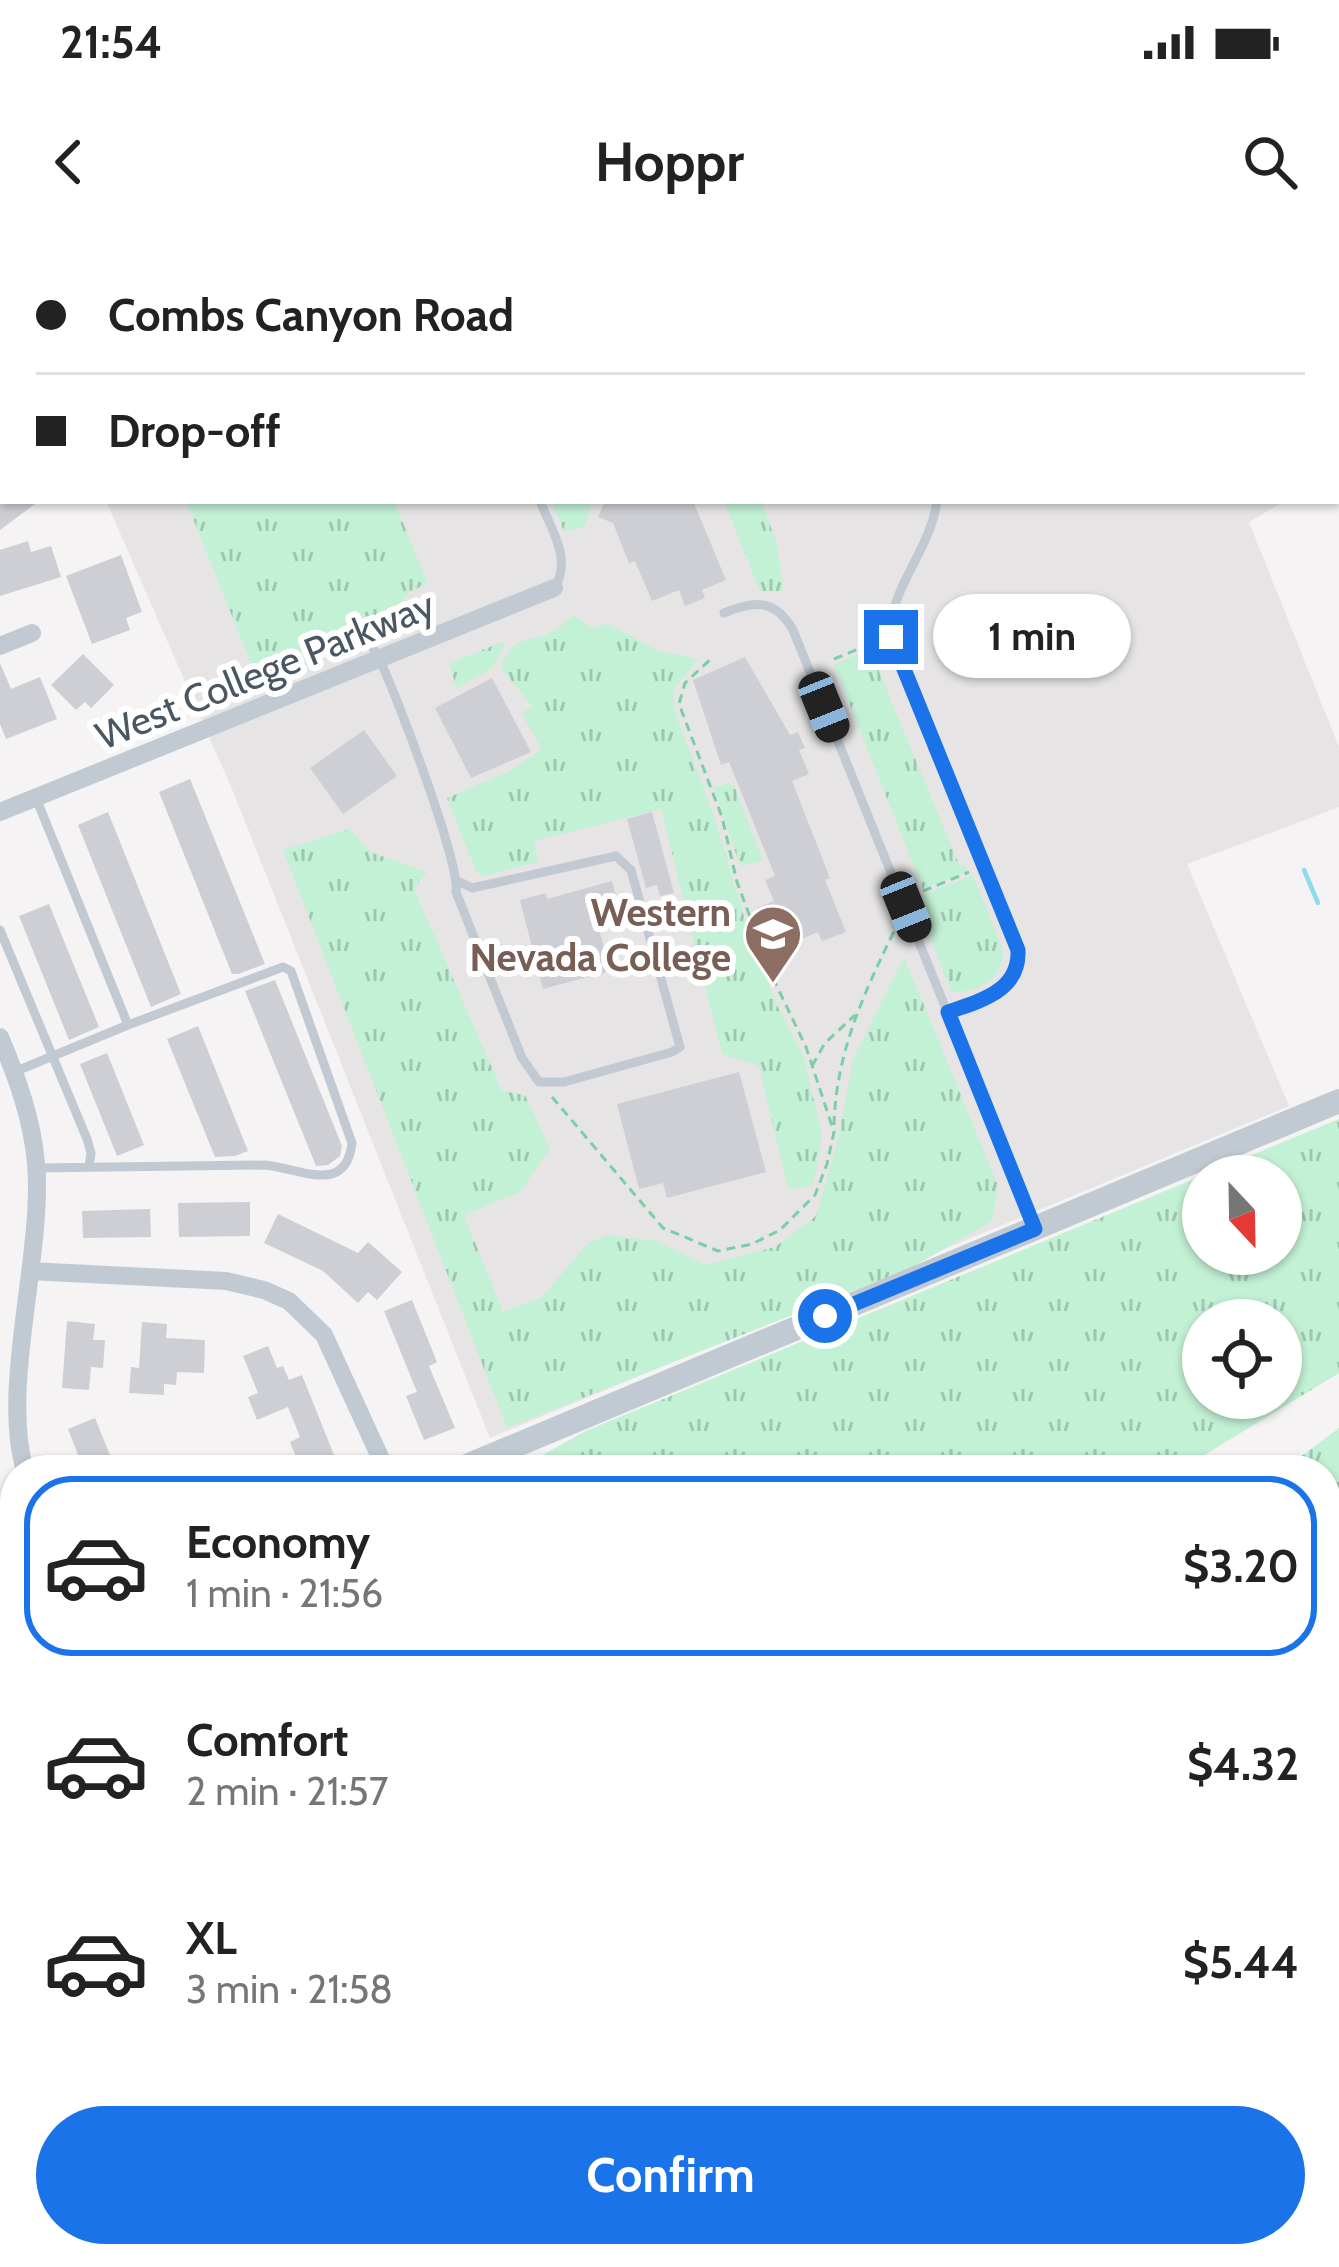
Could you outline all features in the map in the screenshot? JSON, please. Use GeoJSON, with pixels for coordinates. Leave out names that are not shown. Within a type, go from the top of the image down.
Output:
{"type":"FeatureCollection","features":[{"type":"Feature","properties":{"kind":"street","name":"West College Parkway"},"geometry":{"type":"LineString","coordinates":[[0,812],[554,588]]}},
{"type":"Feature","properties":{"kind":"street"},"geometry":{"type":"LineString","coordinates":[[0,646],[32,633]]}},
{"type":"Feature","properties":{"kind":"street"},"geometry":{"type":"LineString","coordinates":[[0,1037],[30,1120],[37,1168],[18,1428],[22,1455]]}},
{"type":"Feature","properties":{"kind":"street"},"geometry":{"type":"LineString","coordinates":[[493,1455],[1339,1101]]}},
{"type":"Feature","properties":{"kind":"street"},"geometry":{"type":"LineString","coordinates":[[30,1271],[226,1281],[289,1301],[325,1335],[379,1455]]}},
{"type":"Feature","properties":{"kind":"lane"},"geometry":{"type":"LineString","coordinates":[[541,504],[563,562],[554,588]]}},
{"type":"Feature","properties":{"kind":"lane"},"geometry":{"type":"LineString","coordinates":[[936,504],[926,539],[898,590],[889,630],[1018,960],[1015,974],[996,993],[948,1012]]}},
{"type":"Feature","properties":{"kind":"lane"},"geometry":{"type":"LineString","coordinates":[[724,613],[758,605],[783,613],[1035,1229]]}},
{"type":"Feature","properties":{"kind":"lane"},"geometry":{"type":"LineString","coordinates":[[361,632],[380,658],[440,820],[458,881],[456,892],[522,1058],[539,1082],[564,1082],[680,1047],[631,870],[616,856],[472,888],[458,881]]}},
{"type":"Feature","properties":{"kind":"lane"},"geometry":{"type":"LineString","coordinates":[[36,798],[128,1025]]}},
{"type":"Feature","properties":{"kind":"lane"},"geometry":{"type":"LineString","coordinates":[[0,930],[87,1139],[88,1167]]}},
{"type":"Feature","properties":{"kind":"lane"},"geometry":{"type":"LineString","coordinates":[[14,1072],[283,967],[291,971],[350,1126],[351,1156],[340,1169],[315,1177],[286,1166],[264,1165],[37,1168]]}},
{"type":"Feature","properties":{"kind":"path"},"geometry":{"type":"LineString","coordinates":[[834,659],[862,648]]}},
{"type":"Feature","properties":{"kind":"path"},"geometry":{"type":"LineString","coordinates":[[713,657],[685,683],[679,704],[722,817],[737,882],[834,1132]]}},
{"type":"Feature","properties":{"kind":"path"},"geometry":{"type":"LineString","coordinates":[[922,891],[969,872]]}},
{"type":"Feature","properties":{"kind":"path"},"geometry":{"type":"LineString","coordinates":[[539,1082],[663,1228],[718,1251],[752,1244],[780,1230],[815,1195],[834,1132],[835,1083],[856,1013],[906,907]]}},
{"type":"Feature","properties":{"kind":"path"},"geometry":{"type":"LineString","coordinates":[[812,1066],[825,1042],[856,1013]]}},
{"type":"Feature","properties":{"kind":"shaded area","name":"Western Nevada College"},"geometry":{"type":"Polygon","coordinates":[[[107,504],[1280,504],[1249,522],[1339,747],[1339,807],[1187,864],[1289,1106],[490,1438],[232,789],[107,504]]]}},
{"type":"Feature","properties":{"kind":"green space"},"geometry":{"type":"Polygon","coordinates":[[[187,504],[395,504],[428,584],[410,591],[393,615],[254,671],[187,504]]]}},
{"type":"Feature","properties":{"kind":"green space"},"geometry":{"type":"Polygon","coordinates":[[[553,504],[591,504],[585,526],[564,532],[553,504]]]}},
{"type":"Feature","properties":{"kind":"green space"},"geometry":{"type":"Polygon","coordinates":[[[725,504],[762,504],[777,544],[783,591],[760,591],[725,504]]]}},
{"type":"Feature","properties":{"kind":"green space"},"geometry":{"type":"Polygon","coordinates":[[[574,616],[593,628],[607,624],[659,651],[698,659],[673,690],[675,712],[715,819],[750,937],[803,1055],[822,1135],[813,1186],[788,1189],[759,1066],[722,1054],[661,809],[534,841],[538,862],[482,876],[476,871],[447,798],[510,771],[542,749],[521,713],[533,707],[500,667],[519,643],[548,634],[574,616]]]}},
{"type":"Feature","properties":{"kind":"green space"},"geometry":{"type":"Polygon","coordinates":[[[502,642],[492,668],[457,688],[449,664],[502,642]]]}},
{"type":"Feature","properties":{"kind":"green space"},"geometry":{"type":"Polygon","coordinates":[[[871,652],[960,867],[965,865],[967,871],[923,889],[834,665],[871,652]]]}},
{"type":"Feature","properties":{"kind":"green space"},"geometry":{"type":"Polygon","coordinates":[[[729,783],[763,861],[742,866],[737,857],[714,787],[729,783]]]}},
{"type":"Feature","properties":{"kind":"green space"},"geometry":{"type":"Polygon","coordinates":[[[350,829],[370,852],[427,872],[414,889],[502,1091],[525,1095],[550,1148],[520,1192],[464,1215],[503,1312],[542,1297],[588,1243],[607,1235],[656,1241],[705,1265],[775,1247],[816,1216],[854,1057],[904,957],[998,1185],[992,1221],[911,1268],[507,1428],[283,850],[350,829]]]}},
{"type":"Feature","properties":{"kind":"green space"},"geometry":{"type":"Polygon","coordinates":[[[973,875],[1003,950],[1002,960],[994,976],[980,987],[951,991],[915,898],[973,875]]]}},
{"type":"Feature","properties":{"kind":"green space"},"geometry":{"type":"Polygon","coordinates":[[[1339,1119],[1339,1373],[1302,1396],[1302,1299],[1182,1299],[1182,1419],[1264,1419],[1205,1455],[542,1455],[586,1431],[1182,1184],[1182,1275],[1302,1275],[1302,1155],[1252,1155],[1339,1119]]]}},
{"type":"Feature","properties":{"kind":"green space"},"geometry":{"type":"Polygon","coordinates":[[[1339,1428],[1339,1455],[1303,1455],[1339,1428]]]}},
{"type":"Feature","properties":{"kind":"building"},"geometry":{"type":"Polygon","coordinates":[[[0,504],[35,504],[0,530],[0,504]]]}},
{"type":"Feature","properties":{"kind":"building"},"geometry":{"type":"Polygon","coordinates":[[[604,504],[694,504],[726,580],[702,590],[705,598],[685,606],[679,590],[652,601],[613,523],[598,517],[604,504]]]}},
{"type":"Feature","properties":{"kind":"building"},"geometry":{"type":"Polygon","coordinates":[[[28,541],[31,552],[51,546],[61,577],[0,596],[0,550],[28,541]]]}},
{"type":"Feature","properties":{"kind":"building"},"geometry":{"type":"Polygon","coordinates":[[[121,555],[142,612],[126,618],[130,630],[92,644],[66,576],[121,555]]]}},
{"type":"Feature","properties":{"kind":"building"},"geometry":{"type":"Polygon","coordinates":[[[1081,604],[1101,654],[1079,662],[1059,613],[1081,604]]]}},
{"type":"Feature","properties":{"kind":"building"},"geometry":{"type":"Polygon","coordinates":[[[83,654],[114,685],[91,708],[85,702],[76,710],[51,685],[83,654]]]}},
{"type":"Feature","properties":{"kind":"building"},"geometry":{"type":"Polygon","coordinates":[[[745,657],[790,735],[798,732],[805,748],[799,750],[809,774],[792,781],[846,932],[822,941],[818,932],[774,950],[757,908],[774,901],[765,880],[775,876],[729,762],[721,765],[693,680],[745,657]]]}},
{"type":"Feature","properties":{"kind":"building"},"geometry":{"type":"Polygon","coordinates":[[[0,663],[11,689],[40,677],[57,719],[6,739],[0,724],[0,663]]]}},
{"type":"Feature","properties":{"kind":"building"},"geometry":{"type":"Polygon","coordinates":[[[492,678],[531,752],[471,778],[435,708],[492,678]]]}},
{"type":"Feature","properties":{"kind":"building"},"geometry":{"type":"Polygon","coordinates":[[[364,730],[397,776],[343,814],[310,768],[364,730]]]}},
{"type":"Feature","properties":{"kind":"building"},"geometry":{"type":"Polygon","coordinates":[[[190,779],[265,964],[238,974],[232,974],[159,792],[190,779]]]}},
{"type":"Feature","properties":{"kind":"building"},"geometry":{"type":"Polygon","coordinates":[[[108,812],[181,994],[151,1007],[78,825],[108,812]]]}},
{"type":"Feature","properties":{"kind":"building"},"geometry":{"type":"Polygon","coordinates":[[[652,812],[674,893],[660,896],[657,885],[646,888],[627,819],[652,812]]]}},
{"type":"Feature","properties":{"kind":"building"},"geometry":{"type":"Polygon","coordinates":[[[612,881],[623,922],[599,929],[610,971],[543,989],[520,900],[546,893],[547,899],[612,881]]]}},
{"type":"Feature","properties":{"kind":"building"},"geometry":{"type":"Polygon","coordinates":[[[49,904],[99,1027],[69,1040],[19,916],[49,904]]]}},
{"type":"Feature","properties":{"kind":"building"},"geometry":{"type":"Polygon","coordinates":[[[275,980],[342,1146],[340,1156],[328,1165],[316,1166],[245,991],[275,980]]]}},
{"type":"Feature","properties":{"kind":"building"},"geometry":{"type":"Polygon","coordinates":[[[198,1026],[248,1151],[235,1156],[215,1157],[167,1039],[198,1026]]]}},
{"type":"Feature","properties":{"kind":"building"},"geometry":{"type":"Polygon","coordinates":[[[107,1053],[144,1145],[117,1156],[80,1064],[107,1053]]]}},
{"type":"Feature","properties":{"kind":"building"},"geometry":{"type":"Polygon","coordinates":[[[739,1072],[766,1172],[667,1198],[663,1183],[639,1189],[617,1104],[739,1072]]]}},
{"type":"Feature","properties":{"kind":"building"},"geometry":{"type":"Polygon","coordinates":[[[250,1202],[250,1236],[179,1237],[178,1203],[250,1202]]]}},
{"type":"Feature","properties":{"kind":"building"},"geometry":{"type":"Polygon","coordinates":[[[150,1209],[151,1237],[83,1238],[82,1211],[150,1209]]]}},
{"type":"Feature","properties":{"kind":"building"},"geometry":{"type":"Polygon","coordinates":[[[278,1214],[358,1253],[368,1242],[402,1272],[377,1300],[368,1292],[358,1303],[323,1271],[264,1243],[278,1214]]]}},
{"type":"Feature","properties":{"kind":"building"},"geometry":{"type":"Polygon","coordinates":[[[412,1300],[437,1362],[429,1366],[455,1428],[424,1440],[406,1396],[417,1392],[384,1311],[412,1300]]]}},
{"type":"Feature","properties":{"kind":"building"},"geometry":{"type":"Polygon","coordinates":[[[67,1321],[95,1324],[93,1340],[105,1340],[103,1368],[91,1367],[89,1390],[62,1388],[67,1321]]]}},
{"type":"Feature","properties":{"kind":"building"},"geometry":{"type":"Polygon","coordinates":[[[142,1322],[167,1324],[166,1338],[205,1340],[204,1373],[177,1372],[176,1385],[164,1384],[164,1395],[129,1393],[131,1367],[139,1368],[142,1322]]]}},
{"type":"Feature","properties":{"kind":"building"},"geometry":{"type":"Polygon","coordinates":[[[268,1346],[277,1368],[283,1366],[289,1380],[302,1375],[334,1455],[295,1455],[290,1442],[300,1437],[288,1407],[257,1420],[248,1397],[258,1393],[243,1356],[268,1346]]]}},
{"type":"Feature","properties":{"kind":"building"},"geometry":{"type":"Polygon","coordinates":[[[95,1418],[110,1455],[78,1455],[68,1429],[95,1418]]]}},
{"type":"Feature","properties":{"kind":"waterway"},"geometry":{"type":"LineString","coordinates":[[1304,870],[1318,903]]}},
{"type":"Feature","properties":{"kind":"place","name":"Western Nevada College"},"geometry":{"type":"Point","coordinates":[773,985]}},
{"type":"Feature","properties":{"kind":"route"},"geometry":{"type":"LineString","coordinates":[[825,1316],[1035,1229],[948,1012],[1006,986],[1015,974],[1018,950],[891,637]]}}]}
